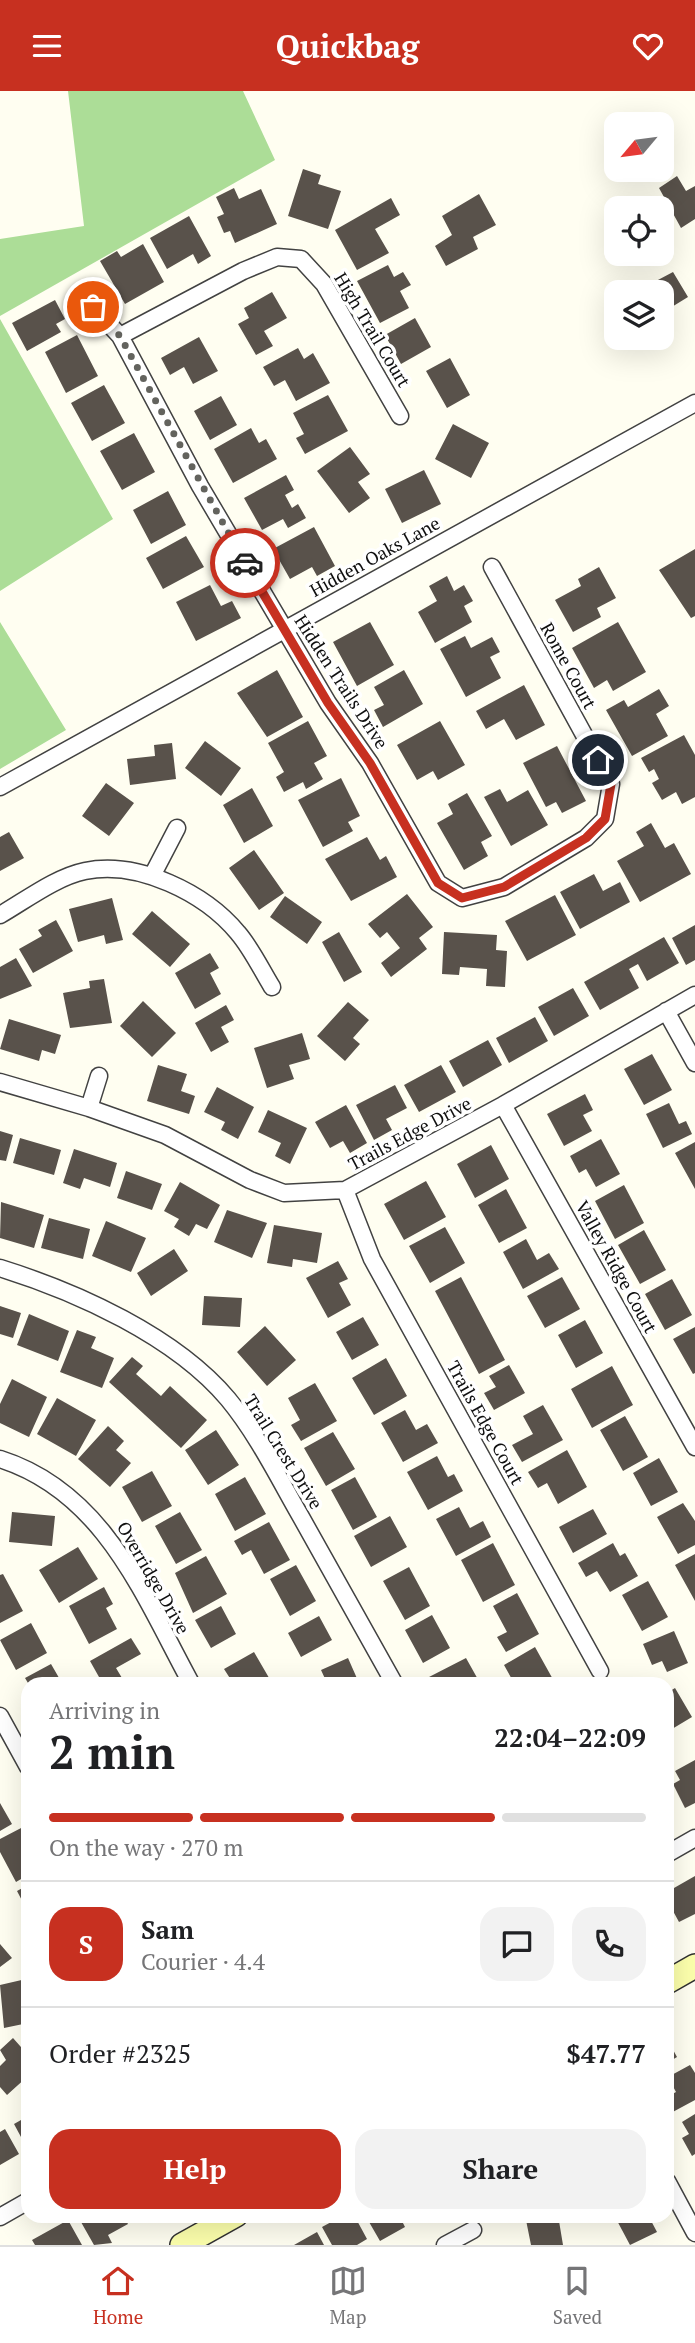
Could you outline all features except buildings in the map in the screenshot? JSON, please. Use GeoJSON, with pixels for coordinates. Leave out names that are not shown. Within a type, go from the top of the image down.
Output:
{"type":"FeatureCollection","features":[{"type":"Feature","properties":{"kind":"street","name":"High Trail Court"},"geometry":{"type":"LineString","coordinates":[[120,336],[243,271],[277,257],[301,259],[324,284],[400,416]]}},
{"type":"Feature","properties":{"kind":"street","name":"Hidden Trails Drive"},"geometry":{"type":"LineString","coordinates":[[93,307],[120,336],[200,486],[328,703],[370,763],[438,883],[462,898],[504,887],[586,838],[605,819],[611,784]]}},
{"type":"Feature","properties":{"kind":"street","name":"Hidden Oaks Lane"},"geometry":{"type":"LineString","coordinates":[[0,787],[695,403]]}},
{"type":"Feature","properties":{"kind":"street","name":"Rome Court"},"geometry":{"type":"LineString","coordinates":[[492,567],[611,784]]}},
{"type":"Feature","properties":{"kind":"street"},"geometry":{"type":"LineString","coordinates":[[152,876],[177,828]]}},
{"type":"Feature","properties":{"kind":"street"},"geometry":{"type":"LineString","coordinates":[[0,915],[85,871],[124,869],[152,876],[211,908],[238,933],[272,987]]}},
{"type":"Feature","properties":{"kind":"street","name":"Trails Edge Drive"},"geometry":{"type":"LineString","coordinates":[[0,1082],[89,1108],[165,1135],[250,1180],[284,1193],[345,1191],[503,1105],[695,995]]}},
{"type":"Feature","properties":{"kind":"street"},"geometry":{"type":"LineString","coordinates":[[666,1011],[695,1063]]}},
{"type":"Feature","properties":{"kind":"street"},"geometry":{"type":"LineString","coordinates":[[89,1108],[99,1076]]}},
{"type":"Feature","properties":{"kind":"street","name":"Valley Ridge Court"},"geometry":{"type":"LineString","coordinates":[[503,1105],[695,1447]]}},
{"type":"Feature","properties":{"kind":"street","name":"Trails Edge Court"},"geometry":{"type":"LineString","coordinates":[[345,1191],[372,1259],[600,1671]]}},
{"type":"Feature","properties":{"kind":"street","name":"Trail Crest Drive"},"geometry":{"type":"LineString","coordinates":[[0,1268],[41,1280],[146,1332],[180,1355],[227,1398],[272,1466],[391,1677]]}},
{"type":"Feature","properties":{"kind":"street","name":"Overridge Drive"},"geometry":{"type":"LineString","coordinates":[[0,1459],[50,1481],[88,1512],[114,1542],[188,1677]]}},
{"type":"Feature","properties":{"kind":"street"},"geometry":{"type":"LineString","coordinates":[[0,1716],[21,1754]]}},
{"type":"Feature","properties":{"kind":"street"},"geometry":{"type":"LineString","coordinates":[[674,1850],[695,1839]]}},
{"type":"Feature","properties":{"kind":"street"},"geometry":{"type":"LineString","coordinates":[[674,1978],[695,1966]]}},
{"type":"Feature","properties":{"kind":"street"},"geometry":{"type":"LineString","coordinates":[[674,2194],[695,2233]]}},
{"type":"Feature","properties":{"kind":"street"},"geometry":{"type":"LineString","coordinates":[[0,2217],[21,2205]]}},
{"type":"Feature","properties":{"kind":"street"},"geometry":{"type":"LineString","coordinates":[[182,2245],[222,2223]]}},
{"type":"Feature","properties":{"kind":"street"},"geometry":{"type":"LineString","coordinates":[[445,2245],[473,2230]]}},
{"type":"Feature","properties":{"kind":"green space"},"geometry":{"type":"Polygon","coordinates":[[[68,91],[243,91],[275,160],[0,316],[0,239],[84,226],[68,91]]]}},
{"type":"Feature","properties":{"kind":"green space"},"geometry":{"type":"Polygon","coordinates":[[[0,319],[113,519],[0,591],[0,319]]]}},
{"type":"Feature","properties":{"kind":"green space"},"geometry":{"type":"Polygon","coordinates":[[[0,622],[66,730],[0,769],[0,622]]]}},
{"type":"Feature","properties":{"kind":"way so far"},"geometry":{"type":"LineString","coordinates":[[93,307],[120,336],[200,486],[245,563]]}},
{"type":"Feature","properties":{"kind":"route"},"geometry":{"type":"LineString","coordinates":[[245,563],[328,703],[370,763],[438,883],[462,898],[504,887],[586,838],[605,819],[611,784],[598,760]]}}]}
